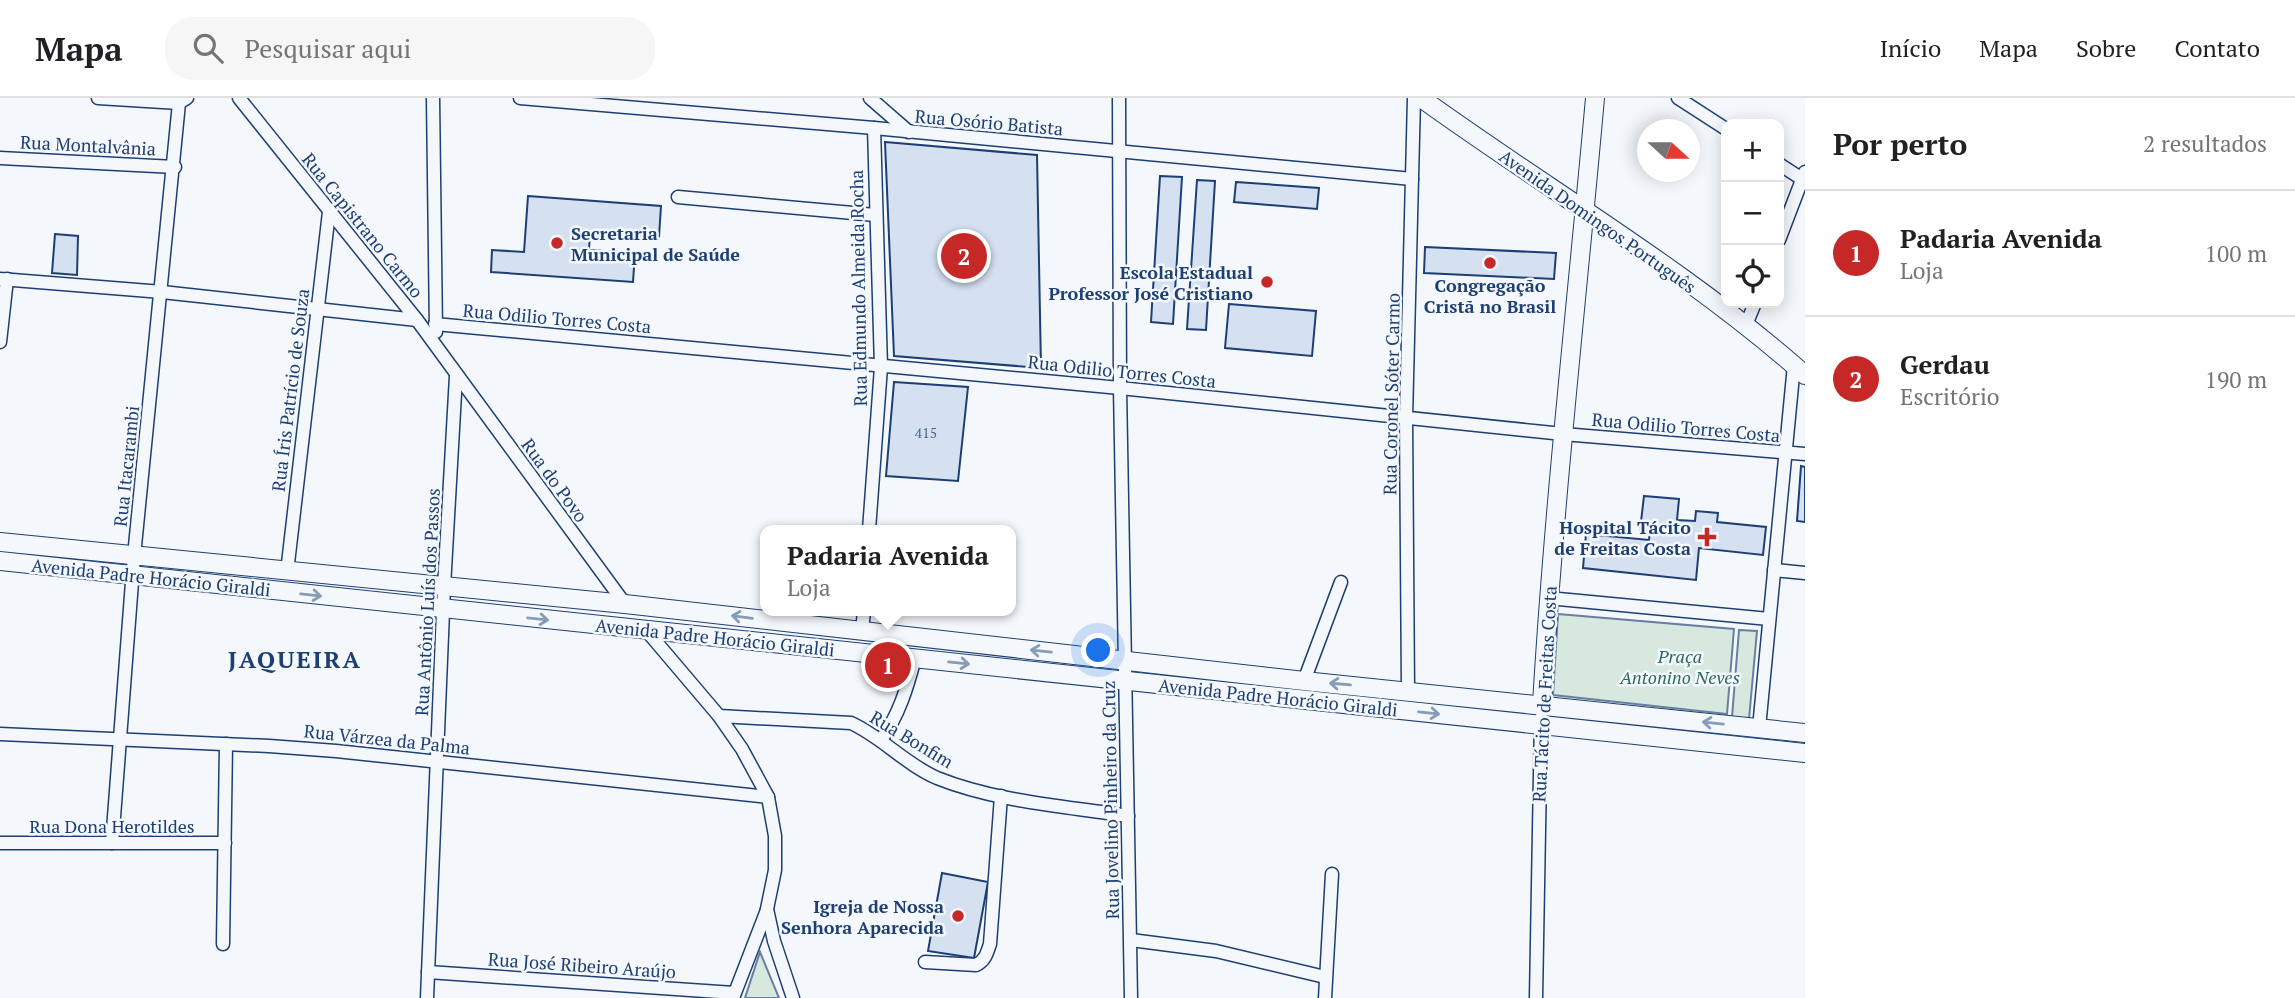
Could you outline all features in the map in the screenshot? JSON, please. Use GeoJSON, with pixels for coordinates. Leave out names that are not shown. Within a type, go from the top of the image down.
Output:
{"type":"FeatureCollection","features":[{"type":"Feature","properties":{"kind":"street"},"geometry":{"type":"LineString","coordinates":[[98,98],[183,100]]}},
{"type":"Feature","properties":{"kind":"street","name":"Rua Capistrano Carmo"},"geometry":{"type":"LineString","coordinates":[[239,98],[416,320],[456,376]]}},
{"type":"Feature","properties":{"kind":"street"},"geometry":{"type":"LineString","coordinates":[[433,98],[436,347]]}},
{"type":"Feature","properties":{"kind":"street","name":"Rua Osório Batista"},"geometry":{"type":"LineString","coordinates":[[520,98],[874,128],[1412,179]]}},
{"type":"Feature","properties":{"kind":"street"},"geometry":{"type":"LineString","coordinates":[[626,98],[636,108]]}},
{"type":"Feature","properties":{"kind":"street"},"geometry":{"type":"LineString","coordinates":[[870,98],[910,133]]}},
{"type":"Feature","properties":{"kind":"street","name":"Rua Jovelino Pinheiro da Cruz"},"geometry":{"type":"LineString","coordinates":[[1119,98],[1120,388],[1131,998]]}},
{"type":"Feature","properties":{"kind":"street","name":"Rua Coronel Sóter Carmo"},"geometry":{"type":"LineString","coordinates":[[1408,691],[1406,418],[1414,98]]}},
{"type":"Feature","properties":{"kind":"street","name":"Avenida Domingos Português"},"geometry":{"type":"LineString","coordinates":[[1421,98],[1746,325],[1799,370]]}},
{"type":"Feature","properties":{"kind":"street","name":"Rua Tácito de Freitas Costa"},"geometry":{"type":"LineString","coordinates":[[1536,998],[1541,724],[1548,598],[1595,98]]}},
{"type":"Feature","properties":{"kind":"street"},"geometry":{"type":"LineString","coordinates":[[1678,98],[1721,126]]}},
{"type":"Feature","properties":{"kind":"street","name":"Rua Itacarambi"},"geometry":{"type":"LineString","coordinates":[[112,843],[132,576],[183,100]]}},
{"type":"Feature","properties":{"kind":"street","name":"Rua Edmundo Almeida Rocha"},"geometry":{"type":"LineString","coordinates":[[869,525],[880,367],[874,128]]}},
{"type":"Feature","properties":{"kind":"street","name":"Rua Montalvânia"},"geometry":{"type":"LineString","coordinates":[[0,159],[175,167]]}},
{"type":"Feature","properties":{"kind":"street"},"geometry":{"type":"LineString","coordinates":[[1784,166],[1804,175],[1784,227]]}},
{"type":"Feature","properties":{"kind":"street"},"geometry":{"type":"LineString","coordinates":[[678,197],[875,215]]}},
{"type":"Feature","properties":{"kind":"street","name":"Rua Íris Patrício de Souza"},"geometry":{"type":"LineString","coordinates":[[287,572],[329,212]]}},
{"type":"Feature","properties":{"kind":"street"},"geometry":{"type":"LineString","coordinates":[[0,342],[4,279],[162,292],[416,320]]}},
{"type":"Feature","properties":{"kind":"street"},"geometry":{"type":"LineString","coordinates":[[1746,325],[1753,308]]}},
{"type":"Feature","properties":{"kind":"street","name":"Rua Odilio Torres Costa"},"geometry":{"type":"LineString","coordinates":[[435,324],[1120,388],[1563,434],[1805,454]]}},
{"type":"Feature","properties":{"kind":"street"},"geometry":{"type":"LineString","coordinates":[[1759,728],[1785,453],[1799,370]]}},
{"type":"Feature","properties":{"kind":"street","name":"Rua Antônio Luís dos Passos"},"geometry":{"type":"LineString","coordinates":[[427,998],[444,587],[456,376]]}},
{"type":"Feature","properties":{"kind":"street","name":"Rua do Povo"},"geometry":{"type":"LineString","coordinates":[[456,376],[625,604]]}},
{"type":"Feature","properties":{"kind":"street","name":"Avenida Padre Horácio Giraldi"},"geometry":{"type":"LineString","coordinates":[[0,542],[625,604],[1304,681],[1805,733]]}},
{"type":"Feature","properties":{"kind":"street","name":"Avenida Padre Horácio Giraldi"},"geometry":{"type":"LineString","coordinates":[[0,561],[1805,753]]}},
{"type":"Feature","properties":{"kind":"street"},"geometry":{"type":"LineString","coordinates":[[1774,570],[1805,573]]}},
{"type":"Feature","properties":{"kind":"street"},"geometry":{"type":"LineString","coordinates":[[1304,681],[1341,582]]}},
{"type":"Feature","properties":{"kind":"street"},"geometry":{"type":"LineString","coordinates":[[1548,598],[1769,619]]}},
{"type":"Feature","properties":{"kind":"street"},"geometry":{"type":"LineString","coordinates":[[862,631],[864,616]]}},
{"type":"Feature","properties":{"kind":"street"},"geometry":{"type":"LineString","coordinates":[[646,630],[719,716],[742,749],[768,797],[775,836],[775,870],[767,909],[734,996]]}},
{"type":"Feature","properties":{"kind":"street"},"geometry":{"type":"LineString","coordinates":[[881,740],[902,706],[915,658]]}},
{"type":"Feature","properties":{"kind":"street","name":"Rua Bonfim"},"geometry":{"type":"LineString","coordinates":[[719,716],[851,723],[868,730],[909,762],[935,777],[966,788],[1128,816]]}},
{"type":"Feature","properties":{"kind":"street","name":"Rua Várzea da Palma"},"geometry":{"type":"LineString","coordinates":[[0,734],[336,751],[768,797]]}},
{"type":"Feature","properties":{"kind":"street"},"geometry":{"type":"LineString","coordinates":[[223,944],[226,744]]}},
{"type":"Feature","properties":{"kind":"street"},"geometry":{"type":"LineString","coordinates":[[925,962],[976,965],[987,955],[1001,796]]}},
{"type":"Feature","properties":{"kind":"street","name":"Rua Dona Herotildes"},"geometry":{"type":"LineString","coordinates":[[0,844],[225,843]]}},
{"type":"Feature","properties":{"kind":"street"},"geometry":{"type":"LineString","coordinates":[[1325,998],[1332,874]]}},
{"type":"Feature","properties":{"kind":"street"},"geometry":{"type":"LineString","coordinates":[[767,909],[774,941],[793,998]]}},
{"type":"Feature","properties":{"kind":"street"},"geometry":{"type":"LineString","coordinates":[[1131,940],[1216,951],[1325,977]]}},
{"type":"Feature","properties":{"kind":"street","name":"Rua José Ribeiro Araújo"},"geometry":{"type":"LineString","coordinates":[[428,972],[734,996]]}},
{"type":"Feature","properties":{"kind":"green space","name":"Praça Antonino Neves"},"geometry":{"type":"Polygon","coordinates":[[[1558,614],[1734,629],[1727,714],[1553,695],[1558,614]]]}},
{"type":"Feature","properties":{"kind":"green space"},"geometry":{"type":"Polygon","coordinates":[[[1739,630],[1757,631],[1749,719],[1732,717],[1739,630]]]}},
{"type":"Feature","properties":{"kind":"green space"},"geometry":{"type":"Polygon","coordinates":[[[760,952],[779,998],[745,998],[760,952]]]}},
{"type":"Feature","properties":{"kind":"building"},"geometry":{"type":"Polygon","coordinates":[[[885,142],[1037,155],[1041,368],[894,356],[885,142]]]}},
{"type":"Feature","properties":{"kind":"building"},"geometry":{"type":"Polygon","coordinates":[[[1160,176],[1182,177],[1173,324],[1151,322],[1160,176]]]}},
{"type":"Feature","properties":{"kind":"building"},"geometry":{"type":"Polygon","coordinates":[[[1197,180],[1215,181],[1206,330],[1187,329],[1197,180]]]}},
{"type":"Feature","properties":{"kind":"building"},"geometry":{"type":"Polygon","coordinates":[[[1236,182],[1319,188],[1317,209],[1234,202],[1236,182]]]}},
{"type":"Feature","properties":{"kind":"building","name":"Secretaria Municipal de Saúde"},"geometry":{"type":"Polygon","coordinates":[[[528,196],[661,206],[659,237],[590,232],[589,250],[635,253],[633,282],[491,272],[492,250],[524,252],[528,196]]]}},
{"type":"Feature","properties":{"kind":"building"},"geometry":{"type":"Polygon","coordinates":[[[55,234],[78,236],[77,275],[52,273],[55,234]]]}},
{"type":"Feature","properties":{"kind":"building","name":"Congregação Cristã no Brasil"},"geometry":{"type":"Polygon","coordinates":[[[1425,247],[1556,253],[1554,279],[1424,273],[1425,247]]]}},
{"type":"Feature","properties":{"kind":"building"},"geometry":{"type":"Polygon","coordinates":[[[1229,304],[1316,311],[1312,356],[1225,348],[1229,304]]]}},
{"type":"Feature","properties":{"kind":"building"},"geometry":{"type":"Polygon","coordinates":[[[894,382],[968,387],[958,481],[886,476],[894,382]]]}},
{"type":"Feature","properties":{"kind":"building"},"geometry":{"type":"Polygon","coordinates":[[[1801,466],[1805,467],[1805,522],[1797,521],[1801,466]]]}},
{"type":"Feature","properties":{"kind":"building","name":"Hospital Tácito de Freitas Costa"},"geometry":{"type":"Polygon","coordinates":[[[1644,496],[1679,499],[1677,520],[1695,521],[1696,511],[1718,513],[1717,522],[1766,527],[1763,555],[1699,548],[1696,580],[1583,568],[1586,534],[1649,540],[1650,531],[1640,530],[1644,496]]]}},
{"type":"Feature","properties":{"kind":"building","name":"Igreja de Nossa Senhora Aparecida"},"geometry":{"type":"Polygon","coordinates":[[[942,873],[988,882],[974,958],[928,951],[942,873]]]}},
{"type":"Feature","properties":{"kind":"place","name":"Secretaria Municipal de Saúde"},"geometry":{"type":"Point","coordinates":[557,243]}},
{"type":"Feature","properties":{"kind":"place","name":"Gerdau"},"geometry":{"type":"Point","coordinates":[964,256]}},
{"type":"Feature","properties":{"kind":"place","name":"Congregação Cristã no Brasil"},"geometry":{"type":"Point","coordinates":[1490,263]}},
{"type":"Feature","properties":{"kind":"place","name":"Escola Estadual Professor José Cristiano"},"geometry":{"type":"Point","coordinates":[1267,282]}},
{"type":"Feature","properties":{"kind":"place","name":"Hospital Tácito de Freitas Costa"},"geometry":{"type":"Point","coordinates":[1707,537]}},
{"type":"Feature","properties":{"kind":"place","name":"Padaria Avenida"},"geometry":{"type":"Point","coordinates":[888,665]}},
{"type":"Feature","properties":{"kind":"place","name":"Igreja de Nossa Senhora Aparecida"},"geometry":{"type":"Point","coordinates":[958,916]}},
{"type":"Feature","properties":{"kind":"district","name":"JAQUEIRA"},"geometry":{"type":"Point","coordinates":[295,659]}}]}
